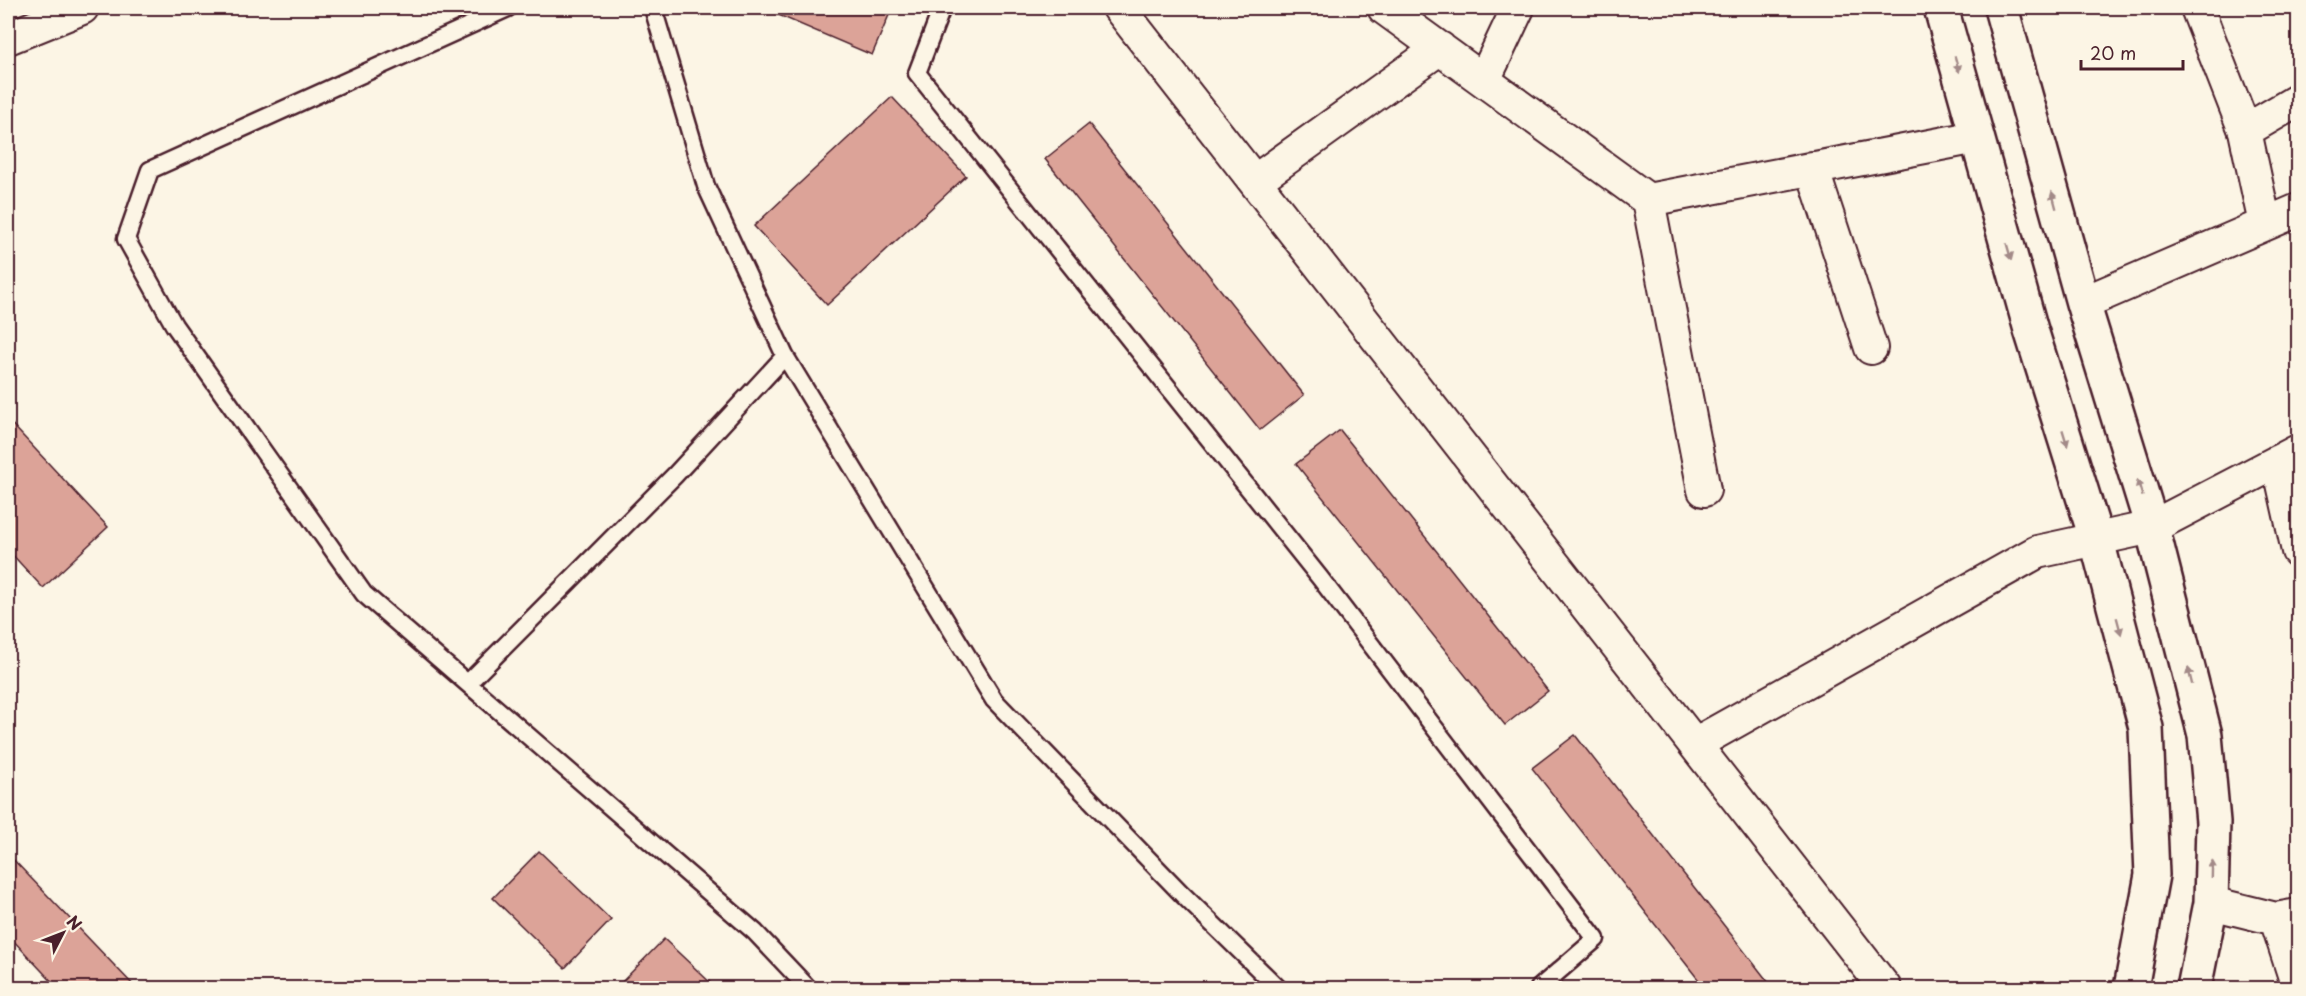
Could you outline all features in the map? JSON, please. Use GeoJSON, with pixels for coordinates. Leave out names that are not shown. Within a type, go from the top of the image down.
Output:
{"type":"FeatureCollection","features":[{"type":"Feature","properties":{"kind":"street"},"geometry":{"type":"LineString","coordinates":[[8,38],[82,8]]}},
{"type":"Feature","properties":{"kind":"street"},"geometry":{"type":"LineString","coordinates":[[1119,8],[1885,988]]}},
{"type":"Feature","properties":{"kind":"street"},"geometry":{"type":"LineString","coordinates":[[1384,8],[1648,200],[1704,490]]}},
{"type":"Feature","properties":{"kind":"street"},"geometry":{"type":"LineString","coordinates":[[1484,80],[1518,8]]}},
{"type":"Feature","properties":{"kind":"street"},"geometry":{"type":"LineString","coordinates":[[1941,8],[2031,330],[2097,541],[2146,728],[2152,875],[2131,988]]}},
{"type":"Feature","properties":{"kind":"street"},"geometry":{"type":"LineString","coordinates":[[2001,8],[2083,303],[2152,527],[2205,735],[2213,822],[2211,903],[2193,988]]}},
{"type":"Feature","properties":{"kind":"street"},"geometry":{"type":"LineString","coordinates":[[2197,8],[2245,131],[2265,224]]}},
{"type":"Feature","properties":{"kind":"street"},"geometry":{"type":"LineString","coordinates":[[1255,181],[1440,48]]}},
{"type":"Feature","properties":{"kind":"street"},"geometry":{"type":"LineString","coordinates":[[2245,131],[2298,100]]}},
{"type":"Feature","properties":{"kind":"street"},"geometry":{"type":"LineString","coordinates":[[1648,200],[1977,137]]}},
{"type":"Feature","properties":{"kind":"street"},"geometry":{"type":"LineString","coordinates":[[1812,168],[1871,348]]}},
{"type":"Feature","properties":{"kind":"street"},"geometry":{"type":"LineString","coordinates":[[2083,303],[2298,210]]}},
{"type":"Feature","properties":{"kind":"street"},"geometry":{"type":"LineString","coordinates":[[1695,744],[2037,552],[2097,541],[2152,527],[2288,456],[2298,551]]}},
{"type":"Feature","properties":{"kind":"street"},"geometry":{"type":"LineString","coordinates":[[2211,903],[2287,917],[2298,987]]}},
{"type":"Feature","properties":{"kind":"lane"},"geometry":{"type":"LineString","coordinates":[[508,8],[150,170],[126,239],[174,325],[364,594],[755,932],[808,988]]}},
{"type":"Feature","properties":{"kind":"lane"},"geometry":{"type":"LineString","coordinates":[[653,8],[706,186],[785,356],[994,700],[1182,894],[1278,988]]}},
{"type":"Feature","properties":{"kind":"lane"},"geometry":{"type":"LineString","coordinates":[[942,8],[917,73],[1320,578],[1596,939],[1539,988]]}},
{"type":"Feature","properties":{"kind":"lane"},"geometry":{"type":"LineString","coordinates":[[468,683],[675,476],[785,356]]}},
{"type":"Feature","properties":{"kind":"building"},"geometry":{"type":"Polygon","coordinates":[[[768,8],[892,8],[872,55],[769,11],[768,8]]]}},
{"type":"Feature","properties":{"kind":"building"},"geometry":{"type":"Polygon","coordinates":[[[892,97],[966,176],[827,305],[754,226],[892,97]]]}},
{"type":"Feature","properties":{"kind":"building"},"geometry":{"type":"Polygon","coordinates":[[[1089,124],[1304,395],[1260,430],[1045,159],[1089,124]]]}},
{"type":"Feature","properties":{"kind":"building"},"geometry":{"type":"Polygon","coordinates":[[[8,420],[108,527],[43,588],[8,550],[8,420]]]}},
{"type":"Feature","properties":{"kind":"building"},"geometry":{"type":"Polygon","coordinates":[[[1340,430],[1548,691],[1505,725],[1296,464],[1340,430]]]}},
{"type":"Feature","properties":{"kind":"building"},"geometry":{"type":"Polygon","coordinates":[[[1575,735],[1773,988],[1705,988],[1532,768],[1575,735]]]}},
{"type":"Feature","properties":{"kind":"building"},"geometry":{"type":"Polygon","coordinates":[[[539,851],[611,920],[565,968],[493,898],[539,851]]]}},
{"type":"Feature","properties":{"kind":"building"},"geometry":{"type":"Polygon","coordinates":[[[8,854],[136,988],[58,988],[8,935],[8,854]]]}},
{"type":"Feature","properties":{"kind":"building"},"geometry":{"type":"Polygon","coordinates":[[[664,939],[716,988],[616,988],[664,939]]]}}]}
